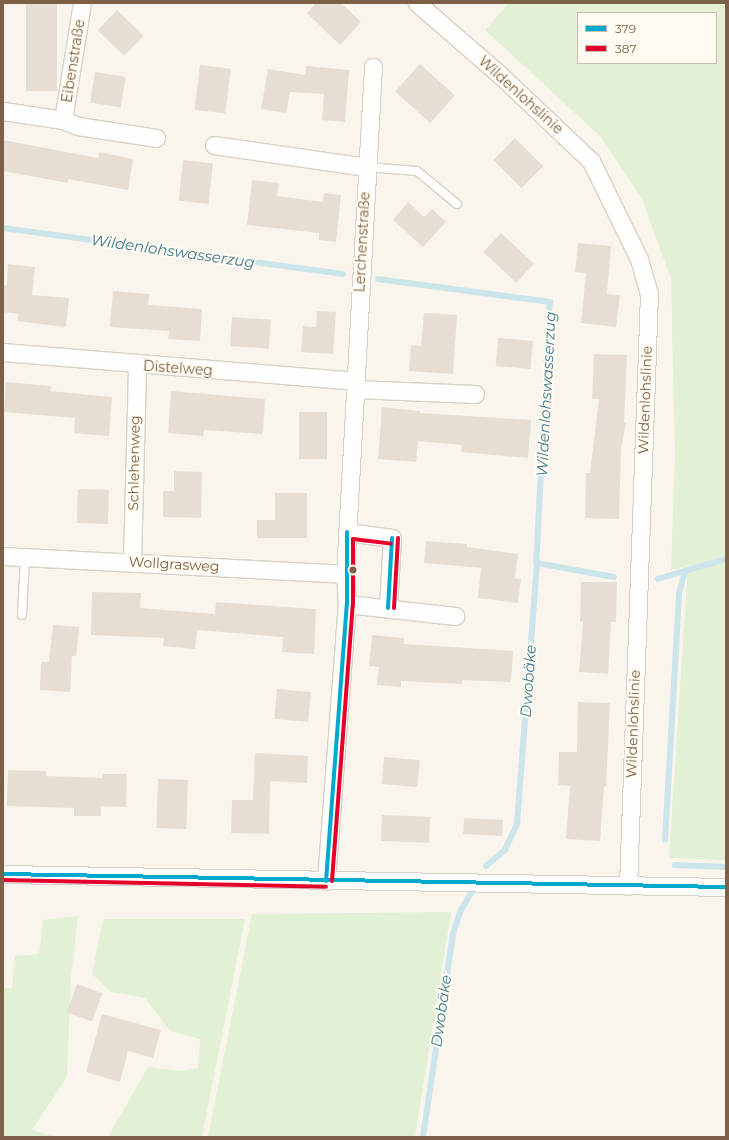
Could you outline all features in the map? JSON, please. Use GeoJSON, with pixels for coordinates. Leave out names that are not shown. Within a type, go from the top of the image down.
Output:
{"type":"FeatureCollection","features":[{"type":"Feature","properties":{"kind":"street","name":"Eibenstraße"},"geometry":{"type":"LineString","coordinates":[[63,120],[82,3]]}},
{"type":"Feature","properties":{"kind":"street","name":"Wildenlohslinie"},"geometry":{"type":"LineString","coordinates":[[417,3],[499,74],[591,161],[639,259],[649,294],[628,886]]}},
{"type":"Feature","properties":{"kind":"street","name":"Lerchenstraße"},"geometry":{"type":"LineString","coordinates":[[326,881],[347,604],[345,574],[354,385],[373,67]]}},
{"type":"Feature","properties":{"kind":"street","name":"Eibenstraße"},"geometry":{"type":"LineString","coordinates":[[3,111],[63,120],[78,126],[156,138]]}},
{"type":"Feature","properties":{"kind":"street"},"geometry":{"type":"LineString","coordinates":[[214,145],[366,167]]}},
{"type":"Feature","properties":{"kind":"street","name":"Distelweg"},"geometry":{"type":"LineString","coordinates":[[3,352],[354,385]]}},
{"type":"Feature","properties":{"kind":"street","name":"Schlehenweg"},"geometry":{"type":"LineString","coordinates":[[132,561],[137,365]]}},
{"type":"Feature","properties":{"kind":"street"},"geometry":{"type":"LineString","coordinates":[[354,385],[475,394]]}},
{"type":"Feature","properties":{"kind":"street"},"geometry":{"type":"LineString","coordinates":[[347,532],[392,538],[388,608]]}},
{"type":"Feature","properties":{"kind":"street","name":"Wollgrasweg"},"geometry":{"type":"LineString","coordinates":[[3,556],[132,561],[345,574]]}},
{"type":"Feature","properties":{"kind":"street"},"geometry":{"type":"LineString","coordinates":[[347,604],[455,616]]}},
{"type":"Feature","properties":{"kind":"street"},"geometry":{"type":"LineString","coordinates":[[3,874],[726,887]]}},
{"type":"Feature","properties":{"kind":"lane"},"geometry":{"type":"LineString","coordinates":[[366,167],[416,171],[457,204]]}},
{"type":"Feature","properties":{"kind":"lane"},"geometry":{"type":"LineString","coordinates":[[22,615],[25,557]]}},
{"type":"Feature","properties":{"kind":"green space"},"geometry":{"type":"Polygon","coordinates":[[[509,3],[726,3],[726,860],[669,858],[688,566],[671,570],[675,455],[671,279],[642,199],[601,137],[485,30],[509,3]]]}},
{"type":"Feature","properties":{"kind":"green space"},"geometry":{"type":"Polygon","coordinates":[[[451,912],[415,1137],[208,1137],[252,914],[451,912]]]}},
{"type":"Feature","properties":{"kind":"green space"},"geometry":{"type":"Polygon","coordinates":[[[78,916],[71,978],[67,1077],[32,1130],[56,1137],[3,1137],[3,988],[12,988],[15,956],[39,954],[43,920],[78,916]]]}},
{"type":"Feature","properties":{"kind":"green space"},"geometry":{"type":"Polygon","coordinates":[[[103,919],[245,919],[202,1137],[108,1137],[148,1067],[179,1071],[198,1068],[200,1039],[170,1031],[145,998],[111,992],[92,974],[103,919]]]}},
{"type":"Feature","properties":{"kind":"building"},"geometry":{"type":"Polygon","coordinates":[[[26,3],[57,3],[57,91],[26,91],[26,3]]]}},
{"type":"Feature","properties":{"kind":"building"},"geometry":{"type":"Polygon","coordinates":[[[316,3],[341,3],[361,22],[340,45],[307,13],[316,3]]]}},
{"type":"Feature","properties":{"kind":"building"},"geometry":{"type":"Polygon","coordinates":[[[117,10],[144,36],[124,56],[98,30],[117,10]]]}},
{"type":"Feature","properties":{"kind":"building"},"geometry":{"type":"Polygon","coordinates":[[[420,64],[455,95],[430,123],[395,91],[420,64]]]}},
{"type":"Feature","properties":{"kind":"building"},"geometry":{"type":"Polygon","coordinates":[[[200,65],[231,69],[225,113],[195,110],[200,65]]]}},
{"type":"Feature","properties":{"kind":"building"},"geometry":{"type":"Polygon","coordinates":[[[306,66],[349,70],[345,122],[322,120],[324,94],[290,92],[286,113],[261,109],[268,69],[305,75],[306,66]]]}},
{"type":"Feature","properties":{"kind":"building"},"geometry":{"type":"Polygon","coordinates":[[[95,72],[126,77],[121,107],[90,103],[95,72]]]}},
{"type":"Feature","properties":{"kind":"building"},"geometry":{"type":"Polygon","coordinates":[[[515,138],[543,166],[521,188],[493,160],[515,138]]]}},
{"type":"Feature","properties":{"kind":"building"},"geometry":{"type":"Polygon","coordinates":[[[3,140],[98,158],[99,152],[133,159],[128,190],[68,179],[68,183],[3,171],[3,140]]]}},
{"type":"Feature","properties":{"kind":"building"},"geometry":{"type":"Polygon","coordinates":[[[183,160],[213,163],[209,204],[179,201],[183,160]]]}},
{"type":"Feature","properties":{"kind":"building"},"geometry":{"type":"Polygon","coordinates":[[[252,180],[279,183],[277,196],[323,202],[324,193],[341,195],[336,242],[319,240],[319,233],[247,225],[252,180]]]}},
{"type":"Feature","properties":{"kind":"building"},"geometry":{"type":"Polygon","coordinates":[[[408,202],[424,217],[432,209],[446,222],[423,247],[393,220],[408,202]]]}},
{"type":"Feature","properties":{"kind":"building"},"geometry":{"type":"Polygon","coordinates":[[[501,233],[534,264],[516,283],[483,252],[501,233]]]}},
{"type":"Feature","properties":{"kind":"building"},"geometry":{"type":"Polygon","coordinates":[[[578,243],[611,246],[607,294],[620,295],[616,327],[581,323],[586,273],[575,272],[578,243]]]}},
{"type":"Feature","properties":{"kind":"building"},"geometry":{"type":"Polygon","coordinates":[[[8,264],[35,267],[32,295],[69,298],[66,327],[17,321],[18,314],[3,312],[3,285],[7,285],[8,264]]]}},
{"type":"Feature","properties":{"kind":"building"},"geometry":{"type":"Polygon","coordinates":[[[113,291],[149,294],[148,305],[202,309],[200,341],[168,339],[169,331],[110,327],[113,291]]]}},
{"type":"Feature","properties":{"kind":"building"},"geometry":{"type":"Polygon","coordinates":[[[317,311],[336,312],[333,354],[301,352],[303,326],[316,327],[317,311]]]}},
{"type":"Feature","properties":{"kind":"building"},"geometry":{"type":"Polygon","coordinates":[[[424,313],[457,315],[453,374],[409,371],[411,345],[421,346],[424,313]]]}},
{"type":"Feature","properties":{"kind":"building"},"geometry":{"type":"Polygon","coordinates":[[[232,317],[271,320],[269,349],[230,346],[232,317]]]}},
{"type":"Feature","properties":{"kind":"building"},"geometry":{"type":"Polygon","coordinates":[[[498,338],[533,341],[530,369],[496,366],[498,338]]]}},
{"type":"Feature","properties":{"kind":"building"},"geometry":{"type":"Polygon","coordinates":[[[594,354],[627,355],[624,423],[626,423],[621,449],[619,519],[585,518],[586,473],[590,473],[599,399],[592,399],[594,354]]]}},
{"type":"Feature","properties":{"kind":"building"},"geometry":{"type":"Polygon","coordinates":[[[6,382],[51,386],[50,391],[112,397],[109,436],[74,433],[75,418],[4,412],[6,382]]]}},
{"type":"Feature","properties":{"kind":"building"},"geometry":{"type":"Polygon","coordinates":[[[171,391],[265,399],[263,434],[204,430],[203,436],[168,433],[171,391]]]}},
{"type":"Feature","properties":{"kind":"building"},"geometry":{"type":"Polygon","coordinates":[[[382,407],[420,411],[420,413],[531,420],[528,458],[461,452],[462,445],[418,441],[416,462],[378,459],[382,407]]]}},
{"type":"Feature","properties":{"kind":"building"},"geometry":{"type":"Polygon","coordinates":[[[299,412],[327,412],[327,459],[299,459],[299,412]]]}},
{"type":"Feature","properties":{"kind":"building"},"geometry":{"type":"Polygon","coordinates":[[[174,471],[202,472],[201,518],[163,517],[163,491],[174,491],[174,471]]]}},
{"type":"Feature","properties":{"kind":"building"},"geometry":{"type":"Polygon","coordinates":[[[78,489],[109,490],[108,524],[77,523],[78,489]]]}},
{"type":"Feature","properties":{"kind":"building"},"geometry":{"type":"Polygon","coordinates":[[[275,493],[307,493],[307,538],[257,538],[257,520],[275,520],[275,493]]]}},
{"type":"Feature","properties":{"kind":"building"},"geometry":{"type":"Polygon","coordinates":[[[426,541],[467,544],[467,547],[518,554],[515,578],[521,579],[518,603],[478,598],[481,568],[424,563],[426,541]]]}},
{"type":"Feature","properties":{"kind":"building"},"geometry":{"type":"Polygon","coordinates":[[[581,582],[617,582],[616,622],[611,622],[608,674],[579,672],[583,621],[580,621],[581,582]]]}},
{"type":"Feature","properties":{"kind":"building"},"geometry":{"type":"Polygon","coordinates":[[[92,592],[141,593],[140,608],[215,614],[216,602],[316,609],[314,654],[282,652],[283,637],[197,630],[195,649],[163,646],[164,638],[91,635],[92,592]]]}},
{"type":"Feature","properties":{"kind":"building"},"geometry":{"type":"Polygon","coordinates":[[[53,625],[79,627],[76,656],[72,656],[70,692],[40,690],[41,662],[49,662],[53,625]]]}},
{"type":"Feature","properties":{"kind":"building"},"geometry":{"type":"Polygon","coordinates":[[[372,635],[404,638],[404,644],[513,651],[511,682],[462,680],[462,684],[401,681],[401,687],[377,685],[379,667],[369,666],[372,635]]]}},
{"type":"Feature","properties":{"kind":"building"},"geometry":{"type":"Polygon","coordinates":[[[277,689],[311,692],[308,722],[274,719],[277,689]]]}},
{"type":"Feature","properties":{"kind":"building"},"geometry":{"type":"Polygon","coordinates":[[[578,702],[610,703],[606,787],[604,787],[600,841],[566,839],[570,786],[558,785],[559,752],[577,752],[578,702]]]}},
{"type":"Feature","properties":{"kind":"building"},"geometry":{"type":"Polygon","coordinates":[[[255,753],[308,756],[307,783],[270,781],[269,834],[231,833],[232,800],[253,800],[255,753]]]}},
{"type":"Feature","properties":{"kind":"building"},"geometry":{"type":"Polygon","coordinates":[[[384,757],[420,760],[418,787],[382,784],[384,757]]]}},
{"type":"Feature","properties":{"kind":"building"},"geometry":{"type":"Polygon","coordinates":[[[8,770],[46,771],[46,776],[103,778],[103,774],[127,774],[126,807],[101,806],[101,816],[74,816],[74,808],[7,806],[8,770]]]}},
{"type":"Feature","properties":{"kind":"building"},"geometry":{"type":"Polygon","coordinates":[[[158,779],[188,780],[186,829],[156,828],[158,779]]]}},
{"type":"Feature","properties":{"kind":"building"},"geometry":{"type":"Polygon","coordinates":[[[382,815],[430,817],[429,843],[381,841],[382,815]]]}},
{"type":"Feature","properties":{"kind":"building"},"geometry":{"type":"Polygon","coordinates":[[[464,818],[503,820],[502,836],[463,834],[464,818]]]}},
{"type":"Feature","properties":{"kind":"building"},"geometry":{"type":"Polygon","coordinates":[[[77,984],[102,993],[92,1021],[67,1012],[77,984]]]}},
{"type":"Feature","properties":{"kind":"building"},"geometry":{"type":"Polygon","coordinates":[[[102,1014],[161,1030],[153,1058],[128,1051],[120,1082],[86,1072],[102,1014]]]}},
{"type":"Feature","properties":{"kind":"waterway","name":"Wildenlohswasserzug"},"geometry":{"type":"LineString","coordinates":[[3,228],[343,274]]}},
{"type":"Feature","properties":{"kind":"waterway","name":"Wildenlohswasserzug"},"geometry":{"type":"LineString","coordinates":[[378,279],[550,302],[537,563]]}},
{"type":"Feature","properties":{"kind":"waterway","name":"Dwobäke"},"geometry":{"type":"LineString","coordinates":[[658,579],[726,559]]}},
{"type":"Feature","properties":{"kind":"waterway","name":"Dwobäke"},"geometry":{"type":"LineString","coordinates":[[486,866],[505,850],[517,824],[537,563],[614,577]]}},
{"type":"Feature","properties":{"kind":"waterway"},"geometry":{"type":"LineString","coordinates":[[665,840],[679,594],[685,571]]}},
{"type":"Feature","properties":{"kind":"waterway"},"geometry":{"type":"LineString","coordinates":[[675,865],[726,867]]}},
{"type":"Feature","properties":{"kind":"waterway","name":"Dwobäke"},"geometry":{"type":"LineString","coordinates":[[423,1137],[453,934],[461,910],[473,890]]}},
{"type":"Feature","properties":{"kind":"transit line","name":"379"},"geometry":{"type":"LineString","coordinates":[[326,881],[347,604],[347,532]]}},
{"type":"Feature","properties":{"kind":"transit line","name":"379"},"geometry":{"type":"LineString","coordinates":[[388,608],[392,538]]}},
{"type":"Feature","properties":{"kind":"transit line","name":"387"},"geometry":{"type":"LineString","coordinates":[[394,608],[398,538]]}},
{"type":"Feature","properties":{"kind":"transit line","name":"387"},"geometry":{"type":"LineString","coordinates":[[332,881],[353,604],[353,539],[391,544]]}},
{"type":"Feature","properties":{"kind":"transit line","name":"379"},"geometry":{"type":"LineString","coordinates":[[3,874],[726,887]]}},
{"type":"Feature","properties":{"kind":"transit line","name":"387"},"geometry":{"type":"LineString","coordinates":[[3,880],[326,887]]}}]}
